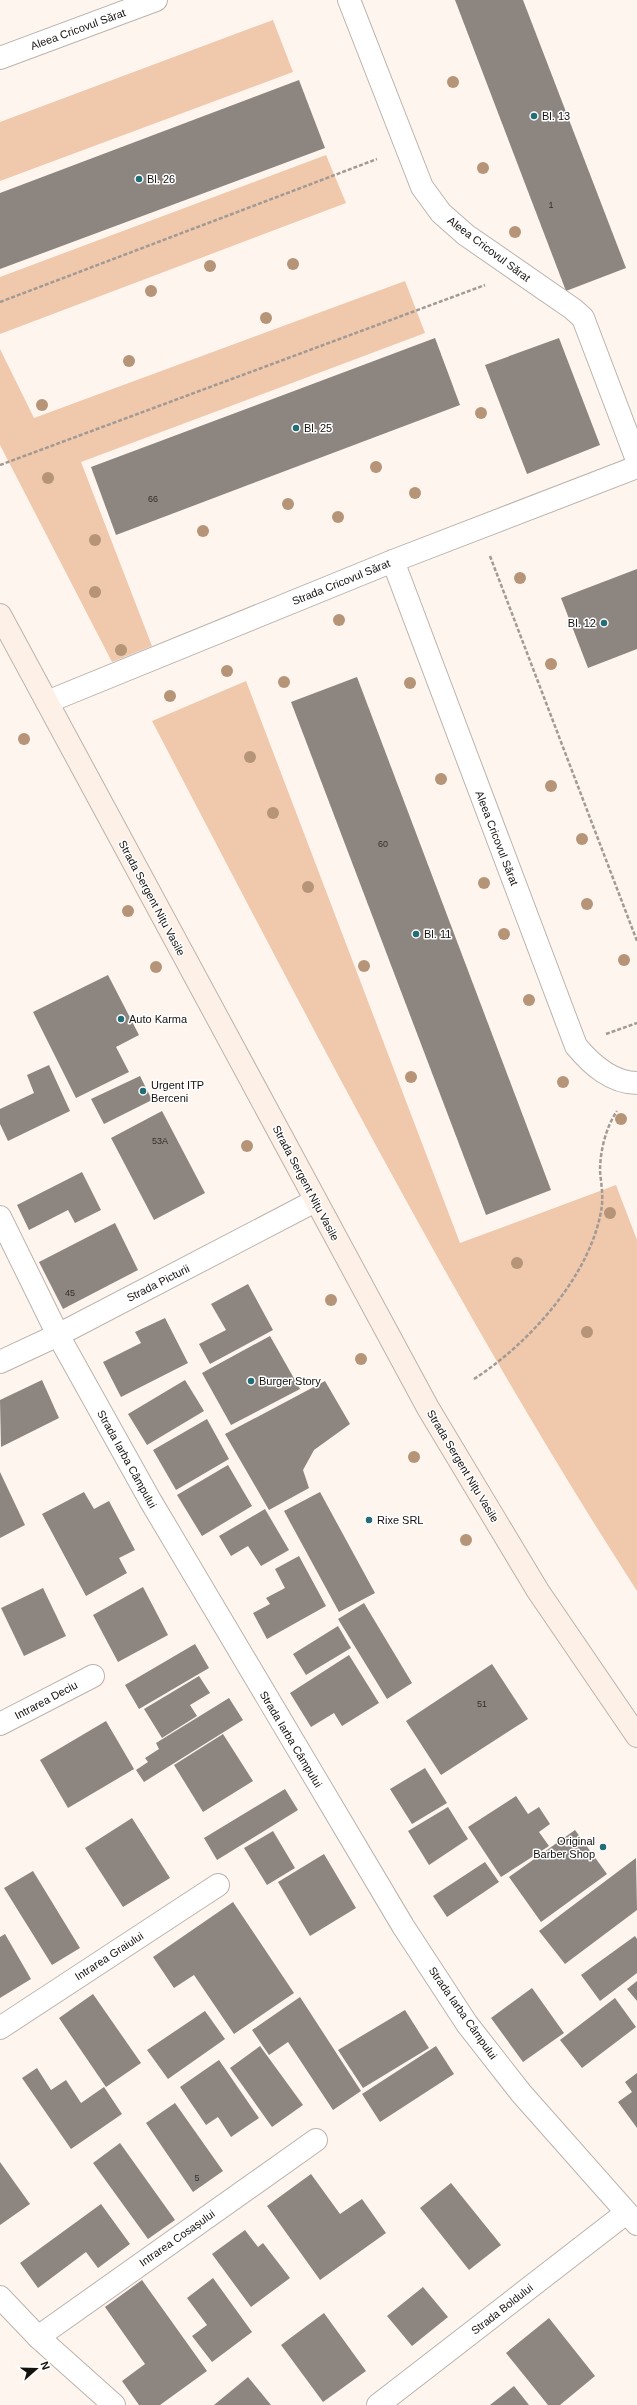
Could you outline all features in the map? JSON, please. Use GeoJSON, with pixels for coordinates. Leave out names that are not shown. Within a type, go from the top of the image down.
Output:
{"type":"FeatureCollection","features":[{"type":"Feature","properties":{"kind":"main road","name":"Strada Sergent Nițu Vasile"},"geometry":{"type":"LineString","coordinates":[[0,615],[428,1408],[538,1591],[637,1736]]}},
{"type":"Feature","properties":{"kind":"street","name":"Aleea Cricovul Sărat"},"geometry":{"type":"LineString","coordinates":[[0,58],[156,0]]}},
{"type":"Feature","properties":{"kind":"street","name":"Aleea Cricovul Sărat"},"geometry":{"type":"LineString","coordinates":[[350,0],[422,187],[440,213],[466,235],[519,273],[574,309],[582,318],[637,460]]}},
{"type":"Feature","properties":{"kind":"street","name":"Strada Cricovul Sărat"},"geometry":{"type":"LineString","coordinates":[[47,702],[393,561],[637,467]]}},
{"type":"Feature","properties":{"kind":"street","name":"Aleea Cricovul Sărat"},"geometry":{"type":"LineString","coordinates":[[393,561],[576,1046],[590,1063],[615,1078],[636,1083]]}},
{"type":"Feature","properties":{"kind":"street","name":"Strada Picturii"},"geometry":{"type":"LineString","coordinates":[[0,1362],[58,1335],[315,1201]]}},
{"type":"Feature","properties":{"kind":"street","name":"Strada Iarba Câmpului"},"geometry":{"type":"LineString","coordinates":[[0,1217],[58,1335],[150,1500],[403,1926],[467,2024],[521,2093],[632,2218]]}},
{"type":"Feature","properties":{"kind":"street","name":"Intrarea Deciu"},"geometry":{"type":"LineString","coordinates":[[0,1724],[93,1676]]}},
{"type":"Feature","properties":{"kind":"street","name":"Intrarea Graiului"},"geometry":{"type":"LineString","coordinates":[[0,2028],[218,1885]]}},
{"type":"Feature","properties":{"kind":"street","name":"Intrarea Cosașului"},"geometry":{"type":"LineString","coordinates":[[38,2336],[316,2140]]}},
{"type":"Feature","properties":{"kind":"street","name":"Strada Boldului"},"geometry":{"type":"LineString","coordinates":[[378,2405],[632,2218]]}},
{"type":"Feature","properties":{"kind":"street"},"geometry":{"type":"LineString","coordinates":[[0,2297],[38,2336],[114,2405]]}},
{"type":"Feature","properties":{"kind":"path"},"geometry":{"type":"LineString","coordinates":[[0,302],[406,148]]}},
{"type":"Feature","properties":{"kind":"path"},"geometry":{"type":"LineString","coordinates":[[0,465],[519,273]]}},
{"type":"Feature","properties":{"kind":"path"},"geometry":{"type":"LineString","coordinates":[[479,527],[637,941]]}},
{"type":"Feature","properties":{"kind":"path"},"geometry":{"type":"LineString","coordinates":[[474,1379],[495,1365],[521,1342],[544,1318],[570,1284],[596,1230],[602,1204],[600,1169],[602,1146],[614,1116],[636,1083]]}},
{"type":"Feature","properties":{"kind":"shaded area"},"geometry":{"type":"Polygon","coordinates":[[[273,20],[293,72],[0,181],[0,122],[273,20]]]}},
{"type":"Feature","properties":{"kind":"shaded area"},"geometry":{"type":"Polygon","coordinates":[[[326,155],[346,203],[0,334],[0,277],[326,155]]]}},
{"type":"Feature","properties":{"kind":"shaded area"},"geometry":{"type":"Polygon","coordinates":[[[405,281],[425,333],[81,462],[152,646],[112,662],[0,445],[0,349],[34,418],[405,281]]]}},
{"type":"Feature","properties":{"kind":"shaded area"},"geometry":{"type":"Polygon","coordinates":[[[246,681],[460,1243],[616,1185],[637,1240],[637,1591],[571,1486],[445,1271],[267,942],[152,721],[246,681]]]}},
{"type":"Feature","properties":{"kind":"building","name":"Bl. 13"},"geometry":{"type":"Polygon","coordinates":[[[455,0],[523,0],[626,268],[566,291],[455,0]]]}},
{"type":"Feature","properties":{"kind":"building","name":"Bl. 26"},"geometry":{"type":"Polygon","coordinates":[[[299,80],[325,148],[0,269],[0,193],[299,80]]]}},
{"type":"Feature","properties":{"kind":"building","name":"Bl. 25"},"geometry":{"type":"Polygon","coordinates":[[[435,338],[460,405],[116,535],[91,467],[435,338]]]}},
{"type":"Feature","properties":{"kind":"building"},"geometry":{"type":"Polygon","coordinates":[[[559,338],[600,445],[527,474],[485,365],[559,338]]]}},
{"type":"Feature","properties":{"kind":"building","name":"Bl. 12"},"geometry":{"type":"Polygon","coordinates":[[[637,569],[637,649],[588,668],[561,598],[637,569]]]}},
{"type":"Feature","properties":{"kind":"building","name":"Bl. 11"},"geometry":{"type":"Polygon","coordinates":[[[357,677],[551,1190],[486,1215],[291,702],[357,677]]]}},
{"type":"Feature","properties":{"kind":"building"},"geometry":{"type":"Polygon","coordinates":[[[108,975],[139,1035],[116,1047],[129,1072],[76,1098],[33,1012],[108,975]]]}},
{"type":"Feature","properties":{"kind":"building"},"geometry":{"type":"Polygon","coordinates":[[[49,1065],[70,1111],[8,1141],[0,1124],[0,1109],[34,1093],[27,1075],[49,1065]]]}},
{"type":"Feature","properties":{"kind":"building"},"geometry":{"type":"Polygon","coordinates":[[[140,1076],[152,1100],[104,1124],[91,1099],[140,1076]]]}},
{"type":"Feature","properties":{"kind":"building"},"geometry":{"type":"Polygon","coordinates":[[[162,1111],[205,1193],[154,1220],[111,1138],[162,1111]]]}},
{"type":"Feature","properties":{"kind":"building"},"geometry":{"type":"Polygon","coordinates":[[[82,1172],[101,1210],[75,1223],[68,1210],[29,1230],[17,1205],[82,1172]]]}},
{"type":"Feature","properties":{"kind":"building"},"geometry":{"type":"Polygon","coordinates":[[[115,1223],[138,1270],[63,1309],[39,1262],[115,1223]]]}},
{"type":"Feature","properties":{"kind":"building"},"geometry":{"type":"Polygon","coordinates":[[[248,1284],[273,1330],[210,1364],[199,1344],[226,1330],[211,1304],[248,1284]]]}},
{"type":"Feature","properties":{"kind":"building"},"geometry":{"type":"Polygon","coordinates":[[[165,1318],[188,1363],[121,1397],[103,1362],[141,1343],[135,1332],[165,1318]]]}},
{"type":"Feature","properties":{"kind":"building","name":"Burger Story"},"geometry":{"type":"Polygon","coordinates":[[[270,1336],[300,1389],[231,1425],[202,1373],[270,1336]]]}},
{"type":"Feature","properties":{"kind":"building"},"geometry":{"type":"Polygon","coordinates":[[[42,1380],[59,1418],[1,1447],[0,1400],[42,1380]]]}},
{"type":"Feature","properties":{"kind":"building"},"geometry":{"type":"Polygon","coordinates":[[[185,1380],[204,1411],[147,1445],[128,1414],[185,1380]]]}},
{"type":"Feature","properties":{"kind":"building"},"geometry":{"type":"Polygon","coordinates":[[[325,1381],[350,1424],[314,1450],[303,1470],[309,1488],[269,1510],[225,1434],[325,1381]]]}},
{"type":"Feature","properties":{"kind":"building"},"geometry":{"type":"Polygon","coordinates":[[[207,1419],[229,1459],[176,1490],[153,1450],[207,1419]]]}},
{"type":"Feature","properties":{"kind":"building"},"geometry":{"type":"Polygon","coordinates":[[[228,1465],[252,1506],[202,1536],[177,1495],[228,1465]]]}},
{"type":"Feature","properties":{"kind":"building"},"geometry":{"type":"Polygon","coordinates":[[[0,1472],[25,1525],[0,1538],[0,1472]]]}},
{"type":"Feature","properties":{"kind":"building"},"geometry":{"type":"Polygon","coordinates":[[[84,1492],[94,1509],[109,1501],[135,1550],[119,1558],[127,1573],[86,1596],[42,1514],[84,1492]]]}},
{"type":"Feature","properties":{"kind":"building"},"geometry":{"type":"Polygon","coordinates":[[[320,1492],[375,1593],[339,1612],[284,1511],[320,1492]]]}},
{"type":"Feature","properties":{"kind":"building"},"geometry":{"type":"Polygon","coordinates":[[[265,1509],[289,1550],[261,1566],[248,1546],[231,1556],[219,1536],[265,1509]]]}},
{"type":"Feature","properties":{"kind":"building"},"geometry":{"type":"Polygon","coordinates":[[[299,1556],[326,1606],[267,1639],[253,1613],[270,1604],[266,1598],[285,1588],[275,1569],[299,1556]]]}},
{"type":"Feature","properties":{"kind":"building"},"geometry":{"type":"Polygon","coordinates":[[[143,1587],[168,1635],[118,1662],[93,1615],[143,1587]]]}},
{"type":"Feature","properties":{"kind":"building"},"geometry":{"type":"Polygon","coordinates":[[[43,1588],[66,1636],[24,1656],[1,1608],[43,1588]]]}},
{"type":"Feature","properties":{"kind":"building"},"geometry":{"type":"Polygon","coordinates":[[[364,1603],[412,1683],[387,1699],[338,1619],[364,1603]]]}},
{"type":"Feature","properties":{"kind":"building"},"geometry":{"type":"Polygon","coordinates":[[[338,1626],[351,1648],[306,1675],[293,1654],[338,1626]]]}},
{"type":"Feature","properties":{"kind":"building"},"geometry":{"type":"Polygon","coordinates":[[[195,1644],[209,1668],[139,1709],[125,1685],[195,1644]]]}},
{"type":"Feature","properties":{"kind":"building"},"geometry":{"type":"Polygon","coordinates":[[[349,1655],[379,1703],[342,1726],[334,1713],[311,1727],[290,1693],[349,1655]]]}},
{"type":"Feature","properties":{"kind":"building"},"geometry":{"type":"Polygon","coordinates":[[[492,1664],[528,1719],[441,1775],[406,1721],[492,1664]]]}},
{"type":"Feature","properties":{"kind":"building"},"geometry":{"type":"Polygon","coordinates":[[[199,1676],[210,1693],[190,1705],[197,1716],[162,1738],[144,1709],[199,1676]]]}},
{"type":"Feature","properties":{"kind":"building"},"geometry":{"type":"Polygon","coordinates":[[[229,1698],[243,1720],[144,1782],[136,1770],[148,1762],[145,1758],[159,1749],[156,1743],[229,1698]]]}},
{"type":"Feature","properties":{"kind":"building"},"geometry":{"type":"Polygon","coordinates":[[[106,1721],[134,1769],[68,1808],[40,1760],[106,1721]]]}},
{"type":"Feature","properties":{"kind":"building"},"geometry":{"type":"Polygon","coordinates":[[[223,1734],[253,1781],[203,1812],[174,1765],[223,1734]]]}},
{"type":"Feature","properties":{"kind":"building"},"geometry":{"type":"Polygon","coordinates":[[[425,1768],[447,1803],[412,1824],[390,1789],[425,1768]]]}},
{"type":"Feature","properties":{"kind":"building"},"geometry":{"type":"Polygon","coordinates":[[[285,1789],[298,1810],[217,1860],[204,1838],[285,1789]]]}},
{"type":"Feature","properties":{"kind":"building"},"geometry":{"type":"Polygon","coordinates":[[[516,1796],[528,1814],[539,1807],[550,1824],[539,1832],[549,1846],[501,1877],[468,1827],[516,1796]]]}},
{"type":"Feature","properties":{"kind":"building"},"geometry":{"type":"Polygon","coordinates":[[[448,1807],[468,1839],[429,1865],[408,1831],[448,1807]]]}},
{"type":"Feature","properties":{"kind":"building"},"geometry":{"type":"Polygon","coordinates":[[[132,1818],[170,1878],[123,1907],[85,1848],[132,1818]]]}},
{"type":"Feature","properties":{"kind":"building"},"geometry":{"type":"Polygon","coordinates":[[[575,1830],[607,1874],[541,1922],[509,1877],[575,1830]]]}},
{"type":"Feature","properties":{"kind":"building"},"geometry":{"type":"Polygon","coordinates":[[[273,1831],[295,1868],[267,1885],[244,1848],[273,1831]]]}},
{"type":"Feature","properties":{"kind":"building"},"geometry":{"type":"Polygon","coordinates":[[[324,1854],[356,1908],[310,1936],[278,1882],[324,1854]]]}},
{"type":"Feature","properties":{"kind":"building"},"geometry":{"type":"Polygon","coordinates":[[[636,1858],[637,1910],[565,1964],[539,1931],[636,1858]]]}},
{"type":"Feature","properties":{"kind":"building"},"geometry":{"type":"Polygon","coordinates":[[[485,1862],[499,1882],[447,1917],[433,1896],[485,1862]]]}},
{"type":"Feature","properties":{"kind":"building"},"geometry":{"type":"Polygon","coordinates":[[[33,1871],[80,1948],[52,1965],[4,1888],[33,1871]]]}},
{"type":"Feature","properties":{"kind":"building"},"geometry":{"type":"Polygon","coordinates":[[[233,1902],[294,1993],[234,2034],[194,1975],[174,1988],[153,1957],[233,1902]]]}},
{"type":"Feature","properties":{"kind":"building"},"geometry":{"type":"Polygon","coordinates":[[[5,1934],[31,1979],[0,1998],[0,1937],[5,1934]]]}},
{"type":"Feature","properties":{"kind":"building"},"geometry":{"type":"Polygon","coordinates":[[[635,1936],[637,1939],[637,1973],[600,2001],[581,1975],[635,1936]]]}},
{"type":"Feature","properties":{"kind":"building"},"geometry":{"type":"Polygon","coordinates":[[[637,1981],[637,2001],[627,1989],[637,1981]]]}},
{"type":"Feature","properties":{"kind":"building"},"geometry":{"type":"Polygon","coordinates":[[[532,1988],[564,2033],[523,2062],[491,2018],[532,1988]]]}},
{"type":"Feature","properties":{"kind":"building"},"geometry":{"type":"Polygon","coordinates":[[[93,1994],[141,2063],[106,2087],[59,2018],[93,1994]]]}},
{"type":"Feature","properties":{"kind":"building"},"geometry":{"type":"Polygon","coordinates":[[[300,1997],[361,2091],[333,2110],[288,2042],[269,2055],[252,2030],[300,1997]]]}},
{"type":"Feature","properties":{"kind":"building"},"geometry":{"type":"Polygon","coordinates":[[[615,1998],[636,2027],[582,2068],[560,2040],[615,1998]]]}},
{"type":"Feature","properties":{"kind":"building"},"geometry":{"type":"Polygon","coordinates":[[[405,2010],[429,2048],[363,2088],[338,2050],[405,2010]]]}},
{"type":"Feature","properties":{"kind":"building"},"geometry":{"type":"Polygon","coordinates":[[[205,2011],[225,2039],[168,2079],[147,2050],[205,2011]]]}},
{"type":"Feature","properties":{"kind":"building"},"geometry":{"type":"Polygon","coordinates":[[[260,2046],[303,2105],[272,2127],[230,2068],[260,2046]]]}},
{"type":"Feature","properties":{"kind":"building"},"geometry":{"type":"Polygon","coordinates":[[[436,2046],[454,2074],[380,2122],[362,2094],[436,2046]]]}},
{"type":"Feature","properties":{"kind":"building"},"geometry":{"type":"Polygon","coordinates":[[[219,2060],[259,2118],[231,2137],[218,2117],[206,2125],[180,2087],[219,2060]]]}},
{"type":"Feature","properties":{"kind":"building"},"geometry":{"type":"Polygon","coordinates":[[[37,2068],[51,2090],[66,2080],[81,2103],[104,2087],[122,2114],[71,2149],[22,2078],[37,2068]]]}},
{"type":"Feature","properties":{"kind":"building"},"geometry":{"type":"Polygon","coordinates":[[[637,2073],[637,2128],[618,2102],[632,2092],[625,2082],[637,2073]]]}},
{"type":"Feature","properties":{"kind":"building"},"geometry":{"type":"Polygon","coordinates":[[[175,2103],[223,2171],[193,2192],[146,2123],[175,2103]]]}},
{"type":"Feature","properties":{"kind":"building"},"geometry":{"type":"Polygon","coordinates":[[[120,2143],[175,2220],[148,2239],[93,2163],[120,2143]]]}},
{"type":"Feature","properties":{"kind":"building"},"geometry":{"type":"Polygon","coordinates":[[[0,2162],[30,2204],[0,2225],[0,2162]]]}},
{"type":"Feature","properties":{"kind":"building"},"geometry":{"type":"Polygon","coordinates":[[[311,2174],[340,2214],[362,2199],[386,2233],[320,2280],[267,2206],[311,2174]]]}},
{"type":"Feature","properties":{"kind":"building"},"geometry":{"type":"Polygon","coordinates":[[[451,2183],[501,2245],[469,2270],[420,2208],[451,2183]]]}},
{"type":"Feature","properties":{"kind":"building"},"geometry":{"type":"Polygon","coordinates":[[[101,2204],[130,2244],[98,2268],[86,2252],[38,2288],[20,2263],[101,2204]]]}},
{"type":"Feature","properties":{"kind":"building"},"geometry":{"type":"Polygon","coordinates":[[[245,2230],[258,2247],[263,2243],[290,2278],[251,2307],[212,2254],[245,2230]]]}},
{"type":"Feature","properties":{"kind":"building"},"geometry":{"type":"Polygon","coordinates":[[[213,2278],[252,2332],[212,2362],[192,2336],[207,2325],[187,2298],[213,2278]]]}},
{"type":"Feature","properties":{"kind":"building"},"geometry":{"type":"Polygon","coordinates":[[[142,2280],[207,2371],[160,2405],[139,2405],[122,2381],[145,2364],[105,2307],[142,2280]]]}},
{"type":"Feature","properties":{"kind":"building"},"geometry":{"type":"Polygon","coordinates":[[[423,2287],[448,2317],[412,2346],[387,2316],[423,2287]]]}},
{"type":"Feature","properties":{"kind":"building"},"geometry":{"type":"Polygon","coordinates":[[[324,2313],[366,2371],[323,2402],[281,2345],[324,2313]]]}},
{"type":"Feature","properties":{"kind":"building"},"geometry":{"type":"Polygon","coordinates":[[[549,2318],[595,2376],[560,2405],[548,2405],[506,2353],[549,2318]]]}},
{"type":"Feature","properties":{"kind":"building"},"geometry":{"type":"Polygon","coordinates":[[[248,2377],[271,2405],[214,2405],[248,2377]]]}},
{"type":"Feature","properties":{"kind":"building"},"geometry":{"type":"Polygon","coordinates":[[[514,2386],[529,2405],[490,2405],[514,2386]]]}},
{"type":"Feature","properties":{"kind":"place","name":"Bl. 13"},"geometry":{"type":"Point","coordinates":[534,116]}},
{"type":"Feature","properties":{"kind":"place","name":"Bl. 26"},"geometry":{"type":"Point","coordinates":[139,179]}},
{"type":"Feature","properties":{"kind":"place","name":"Bl. 25"},"geometry":{"type":"Point","coordinates":[296,428]}},
{"type":"Feature","properties":{"kind":"place","name":"Bl. 12"},"geometry":{"type":"Point","coordinates":[604,623]}},
{"type":"Feature","properties":{"kind":"place","name":"Bl. 11"},"geometry":{"type":"Point","coordinates":[416,934]}},
{"type":"Feature","properties":{"kind":"place","name":"Auto Karma"},"geometry":{"type":"Point","coordinates":[121,1019]}},
{"type":"Feature","properties":{"kind":"place","name":"Urgent ITP Berceni"},"geometry":{"type":"Point","coordinates":[143,1091]}},
{"type":"Feature","properties":{"kind":"place","name":"Burger Story"},"geometry":{"type":"Point","coordinates":[251,1381]}},
{"type":"Feature","properties":{"kind":"place","name":"Rixe SRL"},"geometry":{"type":"Point","coordinates":[369,1520]}},
{"type":"Feature","properties":{"kind":"place","name":"Original Barber Shop"},"geometry":{"type":"Point","coordinates":[603,1847]}}]}
